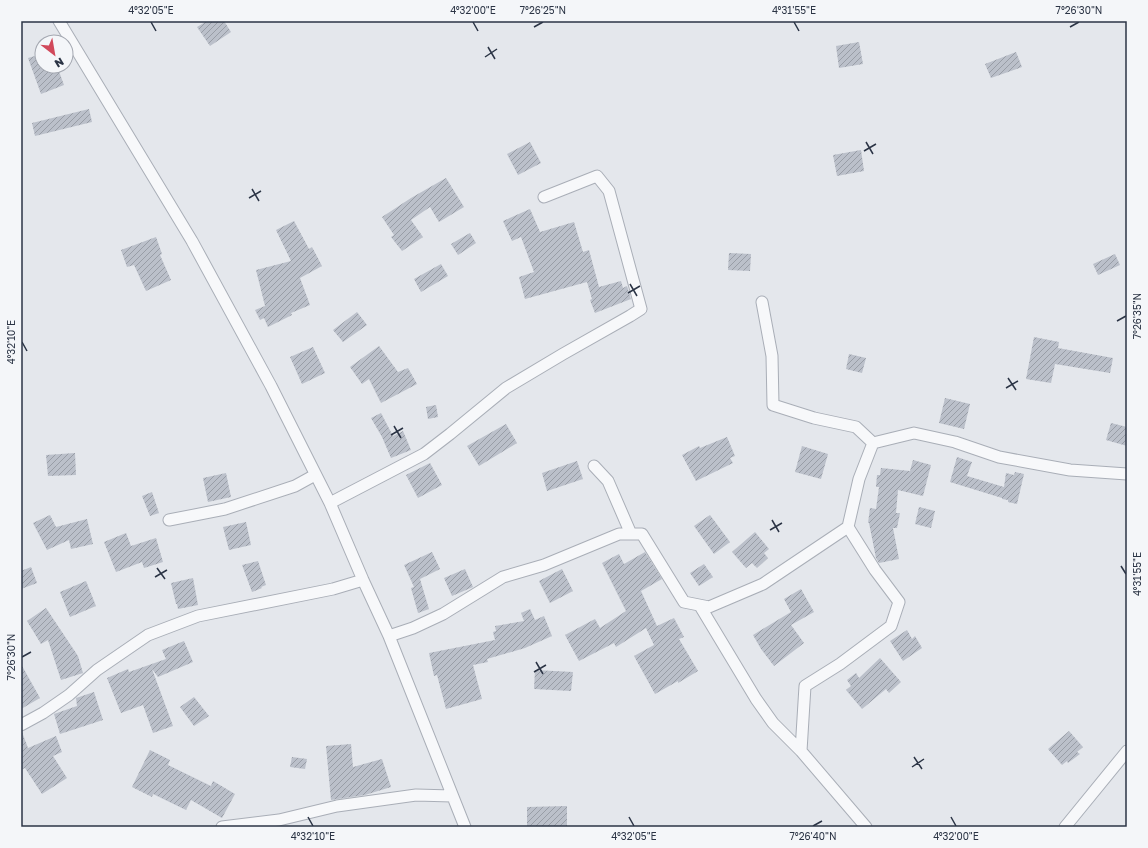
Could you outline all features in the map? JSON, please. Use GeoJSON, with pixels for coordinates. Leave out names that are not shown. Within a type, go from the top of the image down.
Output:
{"type":"FeatureCollection","features":[{"type":"Feature","properties":{"kind":"street"},"geometry":{"type":"LineString","coordinates":[[59,21],[192,241],[271,386],[330,503],[389,636],[465,827]]}},
{"type":"Feature","properties":{"kind":"street"},"geometry":{"type":"LineString","coordinates":[[330,503],[424,454],[506,388],[641,309],[610,190],[597,176],[544,197]]}},
{"type":"Feature","properties":{"kind":"street"},"geometry":{"type":"LineString","coordinates":[[762,302],[772,356],[773,405],[814,418],[856,427],[873,443]]}},
{"type":"Feature","properties":{"kind":"street"},"geometry":{"type":"LineString","coordinates":[[873,443],[914,433],[955,442],[999,457],[1070,470],[1127,474]]}},
{"type":"Feature","properties":{"kind":"street"},"geometry":{"type":"LineString","coordinates":[[389,636],[413,628],[443,614],[503,577],[544,565],[620,534],[642,534],[684,602],[709,607],[763,584],[848,527],[859,479],[873,443]]}},
{"type":"Feature","properties":{"kind":"street"},"geometry":{"type":"LineString","coordinates":[[594,466],[608,481],[631,534]]}},
{"type":"Feature","properties":{"kind":"street"},"geometry":{"type":"LineString","coordinates":[[169,520],[225,509],[295,486],[315,475]]}},
{"type":"Feature","properties":{"kind":"street"},"geometry":{"type":"LineString","coordinates":[[801,751],[805,686],[840,664],[891,626],[899,602],[875,570],[848,527]]}},
{"type":"Feature","properties":{"kind":"street"},"geometry":{"type":"LineString","coordinates":[[21,725],[69,695],[97,670],[148,635],[198,616],[333,589],[363,580]]}},
{"type":"Feature","properties":{"kind":"street"},"geometry":{"type":"LineString","coordinates":[[700,606],[756,699],[773,723],[801,751],[866,827]]}},
{"type":"Feature","properties":{"kind":"street"},"geometry":{"type":"LineString","coordinates":[[1065,827],[1127,751]]}},
{"type":"Feature","properties":{"kind":"street"},"geometry":{"type":"LineString","coordinates":[[222,827],[279,820],[345,804],[416,795],[452,796]]}},
{"type":"Feature","properties":{"kind":"building"},"geometry":{"type":"Polygon","coordinates":[[[207,21],[224,21],[231,32],[210,46],[197,27],[207,21]]]}},
{"type":"Feature","properties":{"kind":"building"},"geometry":{"type":"Polygon","coordinates":[[[859,42],[863,64],[839,68],[836,46],[859,42]]]}},
{"type":"Feature","properties":{"kind":"building"},"geometry":{"type":"Polygon","coordinates":[[[1016,52],[1022,67],[991,78],[985,64],[1016,52]]]}},
{"type":"Feature","properties":{"kind":"building"},"geometry":{"type":"Polygon","coordinates":[[[34,56],[34,74],[60,74],[64,85],[41,94],[28,58],[34,56]]]}},
{"type":"Feature","properties":{"kind":"building"},"geometry":{"type":"Polygon","coordinates":[[[89,109],[92,122],[35,136],[32,123],[89,109]]]}},
{"type":"Feature","properties":{"kind":"building"},"geometry":{"type":"Polygon","coordinates":[[[530,142],[541,163],[518,175],[507,154],[530,142]]]}},
{"type":"Feature","properties":{"kind":"building"},"geometry":{"type":"Polygon","coordinates":[[[861,150],[864,171],[837,176],[833,155],[861,150]]]}},
{"type":"Feature","properties":{"kind":"building"},"geometry":{"type":"Polygon","coordinates":[[[446,178],[464,207],[439,222],[430,207],[411,220],[423,237],[402,251],[391,237],[394,235],[382,217],[446,178]]]}},
{"type":"Feature","properties":{"kind":"building"},"geometry":{"type":"Polygon","coordinates":[[[530,209],[540,232],[574,222],[583,252],[589,250],[599,287],[621,281],[623,288],[627,286],[631,299],[595,313],[590,300],[592,299],[587,282],[525,299],[519,277],[534,272],[521,237],[512,241],[503,221],[530,209]]]}},
{"type":"Feature","properties":{"kind":"building"},"geometry":{"type":"Polygon","coordinates":[[[294,221],[309,249],[312,247],[322,266],[300,278],[310,305],[291,313],[292,315],[268,327],[264,318],[260,320],[255,310],[265,306],[256,270],[291,261],[276,230],[294,221]]]}},
{"type":"Feature","properties":{"kind":"building"},"geometry":{"type":"Polygon","coordinates":[[[470,233],[476,243],[458,255],[451,244],[470,233]]]}},
{"type":"Feature","properties":{"kind":"building"},"geometry":{"type":"Polygon","coordinates":[[[156,237],[162,254],[160,255],[171,280],[146,291],[134,265],[127,267],[121,250],[156,237]]]}},
{"type":"Feature","properties":{"kind":"building"},"geometry":{"type":"Polygon","coordinates":[[[729,253],[751,254],[750,271],[728,270],[729,253]]]}},
{"type":"Feature","properties":{"kind":"building"},"geometry":{"type":"Polygon","coordinates":[[[1115,254],[1120,265],[1098,275],[1093,264],[1115,254]]]}},
{"type":"Feature","properties":{"kind":"building"},"geometry":{"type":"Polygon","coordinates":[[[441,264],[448,276],[421,292],[414,279],[441,264]]]}},
{"type":"Feature","properties":{"kind":"building"},"geometry":{"type":"Polygon","coordinates":[[[357,312],[367,325],[343,342],[333,330],[357,312]]]}},
{"type":"Feature","properties":{"kind":"building"},"geometry":{"type":"Polygon","coordinates":[[[1034,337],[1059,342],[1058,348],[1113,358],[1110,373],[1055,364],[1051,383],[1026,379],[1034,337]]]}},
{"type":"Feature","properties":{"kind":"building"},"geometry":{"type":"Polygon","coordinates":[[[379,346],[398,372],[408,368],[417,384],[381,403],[369,379],[362,384],[350,367],[379,346]]]}},
{"type":"Feature","properties":{"kind":"building"},"geometry":{"type":"Polygon","coordinates":[[[313,347],[325,373],[302,384],[290,357],[313,347]]]}},
{"type":"Feature","properties":{"kind":"building"},"geometry":{"type":"Polygon","coordinates":[[[849,354],[866,358],[862,373],[846,369],[849,354]]]}},
{"type":"Feature","properties":{"kind":"building"},"geometry":{"type":"Polygon","coordinates":[[[945,398],[970,404],[964,429],[939,423],[945,398]]]}},
{"type":"Feature","properties":{"kind":"building"},"geometry":{"type":"Polygon","coordinates":[[[436,405],[438,417],[428,419],[426,407],[436,405]]]}},
{"type":"Feature","properties":{"kind":"building"},"geometry":{"type":"Polygon","coordinates":[[[381,413],[393,436],[403,431],[411,450],[391,458],[382,437],[371,418],[381,413]]]}},
{"type":"Feature","properties":{"kind":"building"},"geometry":{"type":"Polygon","coordinates":[[[1111,423],[1127,427],[1127,446],[1106,440],[1111,423]]]}},
{"type":"Feature","properties":{"kind":"building"},"geometry":{"type":"Polygon","coordinates":[[[506,424],[517,443],[479,466],[467,446],[506,424]]]}},
{"type":"Feature","properties":{"kind":"building"},"geometry":{"type":"Polygon","coordinates":[[[727,437],[735,456],[730,458],[733,463],[696,481],[682,455],[699,446],[700,448],[727,437]]]}},
{"type":"Feature","properties":{"kind":"building"},"geometry":{"type":"Polygon","coordinates":[[[802,446],[828,454],[821,479],[795,472],[802,446]]]}},
{"type":"Feature","properties":{"kind":"building"},"geometry":{"type":"Polygon","coordinates":[[[75,453],[76,475],[48,476],[46,455],[75,453]]]}},
{"type":"Feature","properties":{"kind":"building"},"geometry":{"type":"Polygon","coordinates":[[[957,457],[972,462],[967,476],[1004,487],[1006,473],[1014,475],[1015,472],[1024,474],[1017,504],[950,482],[957,457]]]}},
{"type":"Feature","properties":{"kind":"building"},"geometry":{"type":"Polygon","coordinates":[[[913,460],[931,465],[923,496],[898,490],[896,513],[900,513],[897,528],[893,528],[899,559],[879,563],[876,558],[868,523],[870,508],[876,509],[879,487],[876,487],[877,475],[880,475],[881,468],[910,471],[913,460]]]}},
{"type":"Feature","properties":{"kind":"building"},"geometry":{"type":"Polygon","coordinates":[[[577,461],[583,479],[547,491],[542,473],[577,461]]]}},
{"type":"Feature","properties":{"kind":"building"},"geometry":{"type":"Polygon","coordinates":[[[430,463],[442,485],[418,498],[406,475],[430,463]]]}},
{"type":"Feature","properties":{"kind":"building"},"geometry":{"type":"Polygon","coordinates":[[[226,473],[231,497],[208,502],[203,478],[226,473]]]}},
{"type":"Feature","properties":{"kind":"building"},"geometry":{"type":"Polygon","coordinates":[[[152,492],[159,513],[150,516],[142,496],[152,492]]]}},
{"type":"Feature","properties":{"kind":"building"},"geometry":{"type":"Polygon","coordinates":[[[919,507],[935,511],[931,528],[915,524],[919,507]]]}},
{"type":"Feature","properties":{"kind":"building"},"geometry":{"type":"Polygon","coordinates":[[[50,515],[56,527],[87,519],[93,544],[71,549],[69,540],[47,550],[33,523],[50,515]]]}},
{"type":"Feature","properties":{"kind":"building"},"geometry":{"type":"Polygon","coordinates":[[[710,515],[730,542],[714,554],[694,526],[710,515]]]}},
{"type":"Feature","properties":{"kind":"building"},"geometry":{"type":"Polygon","coordinates":[[[246,522],[251,545],[229,550],[223,527],[246,522]]]}},
{"type":"Feature","properties":{"kind":"building"},"geometry":{"type":"Polygon","coordinates":[[[755,532],[769,549],[764,553],[768,558],[757,568],[752,563],[746,568],[732,552],[755,532]]]}},
{"type":"Feature","properties":{"kind":"building"},"geometry":{"type":"Polygon","coordinates":[[[126,533],[131,546],[156,538],[163,562],[144,568],[142,562],[116,572],[104,542],[126,533]]]}},
{"type":"Feature","properties":{"kind":"building"},"geometry":{"type":"Polygon","coordinates":[[[432,552],[440,569],[420,579],[429,609],[418,613],[411,588],[414,587],[404,565],[432,552]]]}},
{"type":"Feature","properties":{"kind":"building"},"geometry":{"type":"Polygon","coordinates":[[[645,552],[662,579],[641,591],[657,626],[674,618],[684,637],[679,639],[698,671],[655,694],[634,656],[654,645],[646,628],[616,647],[614,643],[579,661],[565,635],[595,619],[600,628],[626,611],[602,563],[619,554],[624,564],[645,552]]]}},
{"type":"Feature","properties":{"kind":"building"},"geometry":{"type":"Polygon","coordinates":[[[258,561],[266,585],[252,592],[242,565],[258,561]]]}},
{"type":"Feature","properties":{"kind":"building"},"geometry":{"type":"Polygon","coordinates":[[[704,564],[713,577],[699,586],[690,573],[704,564]]]}},
{"type":"Feature","properties":{"kind":"building"},"geometry":{"type":"Polygon","coordinates":[[[31,567],[37,583],[21,589],[21,571],[31,567]]]}},
{"type":"Feature","properties":{"kind":"building"},"geometry":{"type":"Polygon","coordinates":[[[465,569],[473,587],[452,596],[444,578],[465,569]]]}},
{"type":"Feature","properties":{"kind":"building"},"geometry":{"type":"Polygon","coordinates":[[[562,569],[573,591],[550,603],[539,581],[562,569]]]}},
{"type":"Feature","properties":{"kind":"building"},"geometry":{"type":"Polygon","coordinates":[[[193,578],[198,605],[178,609],[171,583],[193,578]]]}},
{"type":"Feature","properties":{"kind":"building"},"geometry":{"type":"Polygon","coordinates":[[[86,581],[96,606],[70,617],[60,592],[86,581]]]}},
{"type":"Feature","properties":{"kind":"building"},"geometry":{"type":"Polygon","coordinates":[[[801,589],[814,612],[791,625],[804,643],[774,666],[761,649],[753,635],[791,612],[784,599],[801,589]]]}},
{"type":"Feature","properties":{"kind":"building"},"geometry":{"type":"Polygon","coordinates":[[[46,608],[78,656],[83,673],[61,680],[48,640],[41,644],[27,621],[46,608]]]}},
{"type":"Feature","properties":{"kind":"building"},"geometry":{"type":"Polygon","coordinates":[[[530,609],[535,620],[544,616],[552,636],[525,648],[487,659],[488,662],[473,665],[482,699],[446,709],[437,675],[434,676],[429,653],[495,640],[493,632],[496,631],[495,626],[524,621],[521,613],[530,609]]]}},
{"type":"Feature","properties":{"kind":"building"},"geometry":{"type":"Polygon","coordinates":[[[907,630],[912,639],[915,636],[922,648],[903,661],[890,641],[907,630]]]}},
{"type":"Feature","properties":{"kind":"building"},"geometry":{"type":"Polygon","coordinates":[[[184,641],[193,662],[158,677],[152,669],[173,726],[153,733],[143,705],[121,713],[107,678],[128,669],[129,672],[166,659],[162,650],[184,641]]]}},
{"type":"Feature","properties":{"kind":"building"},"geometry":{"type":"Polygon","coordinates":[[[880,658],[901,682],[889,693],[886,689],[862,709],[846,690],[851,686],[847,680],[856,673],[859,678],[880,658]]]}},
{"type":"Feature","properties":{"kind":"building"},"geometry":{"type":"Polygon","coordinates":[[[21,664],[40,698],[21,709],[21,664]]]}},
{"type":"Feature","properties":{"kind":"building"},"geometry":{"type":"Polygon","coordinates":[[[535,670],[573,672],[571,691],[534,689],[535,670]]]}},
{"type":"Feature","properties":{"kind":"building"},"geometry":{"type":"Polygon","coordinates":[[[94,692],[103,720],[60,734],[54,714],[77,706],[76,698],[94,692]]]}},
{"type":"Feature","properties":{"kind":"building"},"geometry":{"type":"Polygon","coordinates":[[[194,697],[209,716],[194,726],[180,707],[194,697]]]}},
{"type":"Feature","properties":{"kind":"building"},"geometry":{"type":"Polygon","coordinates":[[[1069,731],[1083,747],[1077,752],[1080,754],[1068,763],[1067,761],[1062,765],[1048,749],[1069,731]]]}},
{"type":"Feature","properties":{"kind":"building"},"geometry":{"type":"Polygon","coordinates":[[[21,732],[28,748],[56,736],[62,752],[53,756],[67,778],[42,794],[25,768],[21,770],[21,732]]]}},
{"type":"Feature","properties":{"kind":"building"},"geometry":{"type":"Polygon","coordinates":[[[351,744],[353,767],[382,759],[391,787],[365,795],[331,800],[326,746],[351,744]]]}},
{"type":"Feature","properties":{"kind":"building"},"geometry":{"type":"Polygon","coordinates":[[[150,750],[170,760],[168,765],[211,786],[213,781],[235,794],[222,818],[191,800],[186,810],[153,794],[152,797],[132,787],[150,750]]]}},
{"type":"Feature","properties":{"kind":"building"},"geometry":{"type":"Polygon","coordinates":[[[292,757],[307,759],[305,769],[290,767],[292,757]]]}},
{"type":"Feature","properties":{"kind":"building"},"geometry":{"type":"Polygon","coordinates":[[[567,806],[567,826],[527,827],[527,807],[567,806]]]}}]}
